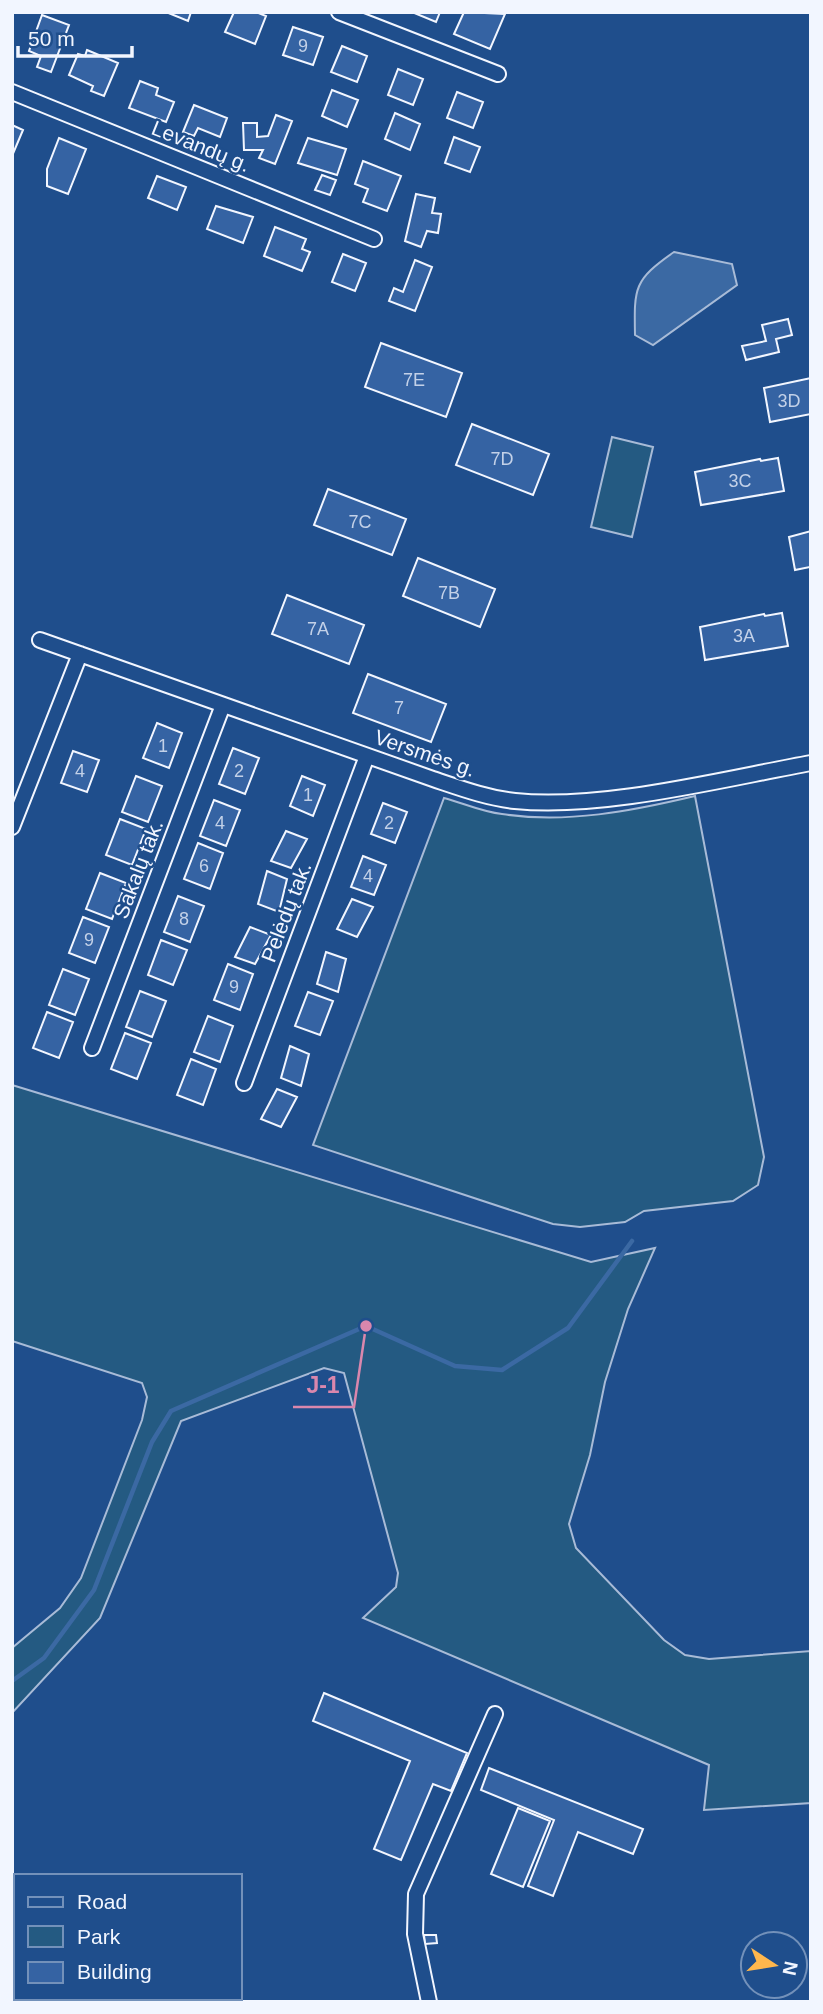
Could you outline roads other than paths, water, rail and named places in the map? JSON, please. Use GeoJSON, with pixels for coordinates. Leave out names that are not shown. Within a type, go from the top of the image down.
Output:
{"type":"FeatureCollection","features":[{"type":"Feature","properties":{"kind":"street"},"geometry":{"type":"LineString","coordinates":[[339,12],[498,74]]}},
{"type":"Feature","properties":{"kind":"street","name":"Levandų g."},"geometry":{"type":"LineString","coordinates":[[12,92],[374,239]]}},
{"type":"Feature","properties":{"kind":"street","name":"Versmės g."},"geometry":{"type":"LineString","coordinates":[[40,640],[478,794],[516,801],[581,801],[811,763]]}},
{"type":"Feature","properties":{"kind":"street"},"geometry":{"type":"LineString","coordinates":[[12,827],[80,654]]}},
{"type":"Feature","properties":{"kind":"street","name":"Sakalų tak."},"geometry":{"type":"LineString","coordinates":[[92,1048],[223,705]]}},
{"type":"Feature","properties":{"kind":"street","name":"Pelėdų tak."},"geometry":{"type":"LineString","coordinates":[[244,1083],[367,755]]}},
{"type":"Feature","properties":{"kind":"street"},"geometry":{"type":"LineString","coordinates":[[429,2002],[415,1934],[416,1894],[495,1714]]}},
{"type":"Feature","properties":{"kind":"waterway"},"geometry":{"type":"LineString","coordinates":[[12,1681],[44,1658],[94,1590],[152,1442],[171,1411],[366,1326],[455,1366],[502,1370],[568,1328],[632,1241]]}},
{"type":"Feature","properties":{"kind":"place","name":"J-1"},"geometry":{"type":"Point","coordinates":[366,1326]}}]}
